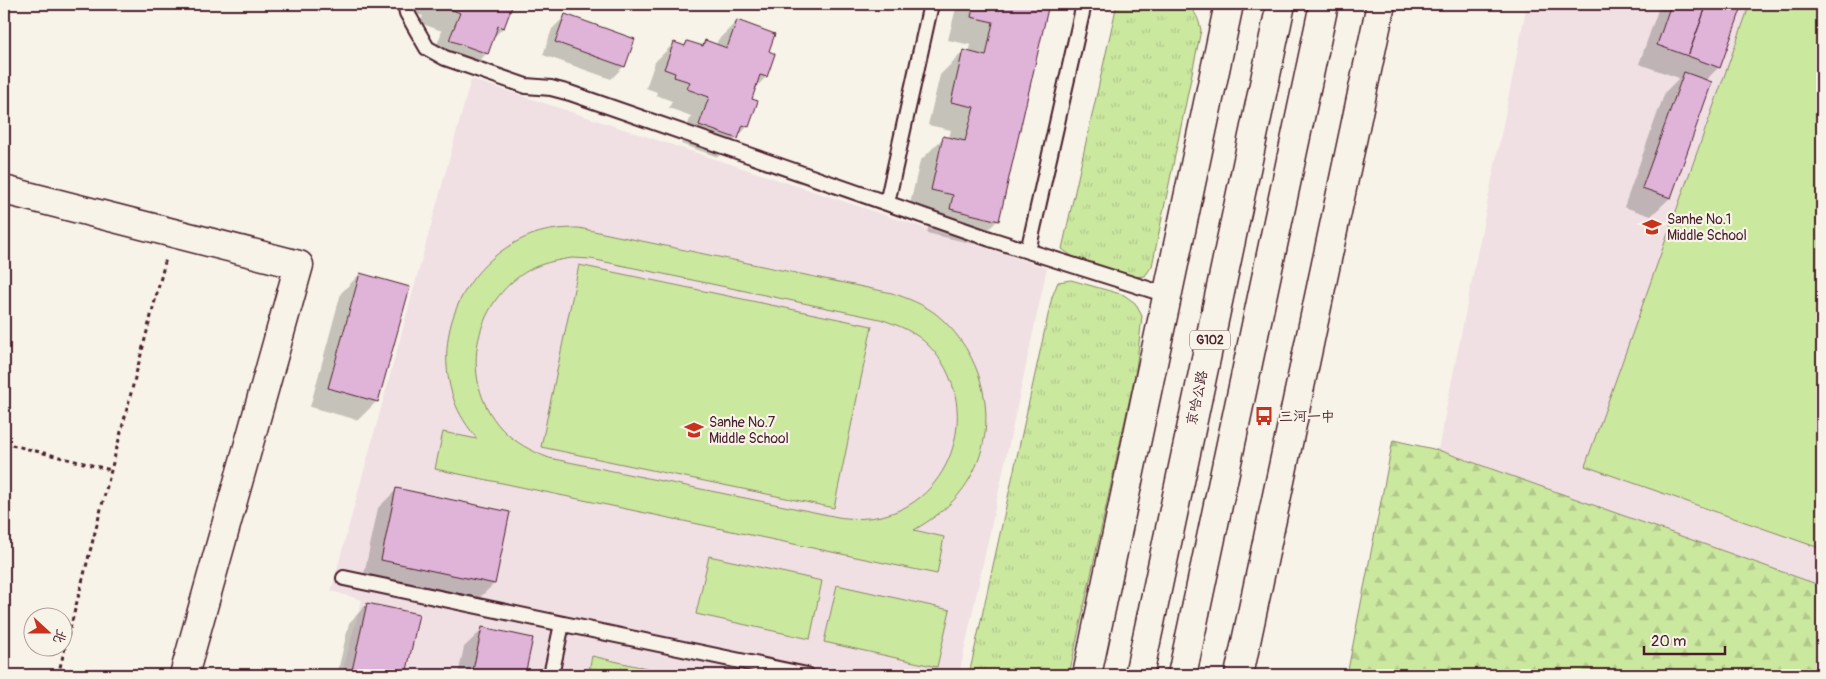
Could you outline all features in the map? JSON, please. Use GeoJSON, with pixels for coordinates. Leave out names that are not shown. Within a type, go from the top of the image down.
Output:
{"type":"FeatureCollection","features":[{"type":"Feature","properties":{"kind":"main road"},"geometry":{"type":"LineString","coordinates":[[1087,675],[1228,4]]}},
{"type":"Feature","properties":{"kind":"main road","name":"京哈公路"},"geometry":{"type":"LineString","coordinates":[[1139,675],[1281,4]]}},
{"type":"Feature","properties":{"kind":"main road","name":"G102"},"geometry":{"type":"LineString","coordinates":[[1182,675],[1324,4]]}},
{"type":"Feature","properties":{"kind":"main road"},"geometry":{"type":"LineString","coordinates":[[1239,675],[1381,4]]}},
{"type":"Feature","properties":{"kind":"main road"},"geometry":{"type":"LineString","coordinates":[[4,190],[299,265],[184,675]]}},
{"type":"Feature","properties":{"kind":"lane"},"geometry":{"type":"LineString","coordinates":[[405,4],[407,13],[428,48],[445,58],[526,86],[551,88],[570,93],[1028,251],[1167,295]]}},
{"type":"Feature","properties":{"kind":"lane"},"geometry":{"type":"LineString","coordinates":[[887,203],[931,4]]}},
{"type":"Feature","properties":{"kind":"lane"},"geometry":{"type":"LineString","coordinates":[[1028,251],[1084,4]]}},
{"type":"Feature","properties":{"kind":"lane"},"geometry":{"type":"LineString","coordinates":[[344,578],[807,675]]}},
{"type":"Feature","properties":{"kind":"lane"},"geometry":{"type":"LineString","coordinates":[[551,675],[562,624]]}},
{"type":"Feature","properties":{"kind":"path"},"geometry":{"type":"LineString","coordinates":[[58,675],[172,233]]}},
{"type":"Feature","properties":{"kind":"path"},"geometry":{"type":"LineString","coordinates":[[4,443],[111,470]]}},
{"type":"Feature","properties":{"kind":"shaded area","name":"Sanhe No.1 Middle School"},"geometry":{"type":"Polygon","coordinates":[[[1527,4],[1822,4],[1822,586],[1438,450],[1527,4]]]}},
{"type":"Feature","properties":{"kind":"shaded area","name":"Sanhe No.7 Middle School"},"geometry":{"type":"Polygon","coordinates":[[[471,79],[1047,268],[959,675],[341,675],[362,600],[331,591],[471,79]]]}},
{"type":"Feature","properties":{"kind":"green space"},"geometry":{"type":"Polygon","coordinates":[[[1164,3],[1182,5],[1193,11],[1201,30],[1152,266],[1145,276],[1134,277],[1073,257],[1062,249],[1117,4],[1164,3]]]}},
{"type":"Feature","properties":{"kind":"green space"},"geometry":{"type":"Polygon","coordinates":[[[1750,4],[1822,4],[1822,549],[1585,466],[1750,4]]]}},
{"type":"Feature","properties":{"kind":"green space"},"geometry":{"type":"Polygon","coordinates":[[[579,228],[892,293],[920,304],[936,314],[954,332],[969,353],[979,376],[985,400],[986,424],[982,449],[973,472],[959,494],[938,514],[914,530],[944,537],[937,574],[435,469],[443,432],[477,439],[464,421],[454,400],[448,374],[447,349],[451,324],[460,301],[473,279],[490,260],[510,245],[540,232],[579,228]],[[572,258],[549,262],[535,267],[514,280],[498,297],[486,317],[479,339],[476,362],[479,386],[487,408],[501,428],[523,446],[549,458],[848,518],[876,517],[903,508],[925,493],[942,472],[953,448],[957,421],[955,395],[946,369],[929,346],[913,333],[880,319],[591,259],[572,258]]]}},
{"type":"Feature","properties":{"kind":"green space"},"geometry":{"type":"Polygon","coordinates":[[[579,265],[872,326],[834,508],[541,447],[579,265]]]}},
{"type":"Feature","properties":{"kind":"green space"},"geometry":{"type":"Polygon","coordinates":[[[1071,280],[1124,295],[1135,303],[1142,316],[1136,370],[1069,675],[969,675],[1052,297],[1058,282],[1071,280]]]}},
{"type":"Feature","properties":{"kind":"green space"},"geometry":{"type":"Polygon","coordinates":[[[1393,440],[1438,450],[1822,586],[1822,675],[1347,675],[1393,440]]]}},
{"type":"Feature","properties":{"kind":"green space"},"geometry":{"type":"Polygon","coordinates":[[[709,556],[822,581],[810,639],[696,614],[709,556]]]}},
{"type":"Feature","properties":{"kind":"green space"},"geometry":{"type":"Polygon","coordinates":[[[837,585],[950,610],[937,667],[824,642],[837,585]]]}},
{"type":"Feature","properties":{"kind":"green space"},"geometry":{"type":"Polygon","coordinates":[[[592,656],[640,667],[638,675],[588,675],[592,656]]]}},
{"type":"Feature","properties":{"kind":"building"},"geometry":{"type":"Polygon","coordinates":[[[438,4],[513,4],[504,28],[498,26],[488,54],[449,40],[460,13],[438,4]]]}},
{"type":"Feature","properties":{"kind":"building"},"geometry":{"type":"Polygon","coordinates":[[[974,4],[1049,4],[999,221],[950,209],[953,195],[931,190],[943,136],[965,141],[974,107],[951,102],[963,50],[986,56],[993,22],[971,17],[974,4]]]}},
{"type":"Feature","properties":{"kind":"building"},"geometry":{"type":"Polygon","coordinates":[[[1671,4],[1707,4],[1688,56],[1657,45],[1671,4]]]}},
{"type":"Feature","properties":{"kind":"building"},"geometry":{"type":"Polygon","coordinates":[[[1707,4],[1743,4],[1720,68],[1688,56],[1707,4]]]}},
{"type":"Feature","properties":{"kind":"building"},"geometry":{"type":"Polygon","coordinates":[[[565,14],[635,39],[625,67],[555,42],[565,14]]]}},
{"type":"Feature","properties":{"kind":"building"},"geometry":{"type":"Polygon","coordinates":[[[737,20],[775,34],[769,51],[775,54],[767,77],[760,75],[752,99],[758,101],[749,127],[743,125],[738,139],[699,125],[709,97],[687,89],[690,82],[674,77],[675,73],[664,69],[674,42],[685,46],[687,41],[703,46],[705,40],[727,48],[737,20]]]}},
{"type":"Feature","properties":{"kind":"building"},"geometry":{"type":"Polygon","coordinates":[[[1684,72],[1712,82],[1671,198],[1642,188],[1684,72]]]}},
{"type":"Feature","properties":{"kind":"building"},"geometry":{"type":"Polygon","coordinates":[[[360,273],[410,287],[378,402],[328,388],[360,273]]]}},
{"type":"Feature","properties":{"kind":"building"},"geometry":{"type":"Polygon","coordinates":[[[396,488],[510,512],[495,584],[381,560],[396,488]]]}},
{"type":"Feature","properties":{"kind":"building"},"geometry":{"type":"Polygon","coordinates":[[[367,603],[419,614],[406,675],[351,675],[367,603]]]}},
{"type":"Feature","properties":{"kind":"building"},"geometry":{"type":"Polygon","coordinates":[[[482,627],[533,638],[525,675],[472,675],[482,627]]]}},
{"type":"Feature","properties":{"kind":"building"},"geometry":{"type":"Polygon","coordinates":[[[640,667],[681,675],[638,675],[640,667]]]}},
{"type":"Feature","properties":{"kind":"place","name":"Sanhe No.1 Middle School"},"geometry":{"type":"Point","coordinates":[1652,227]}},
{"type":"Feature","properties":{"kind":"place","name":"三河一中"},"geometry":{"type":"Point","coordinates":[1264,416]}},
{"type":"Feature","properties":{"kind":"place","name":"Sanhe No.7 Middle School"},"geometry":{"type":"Point","coordinates":[694,430]}}]}
